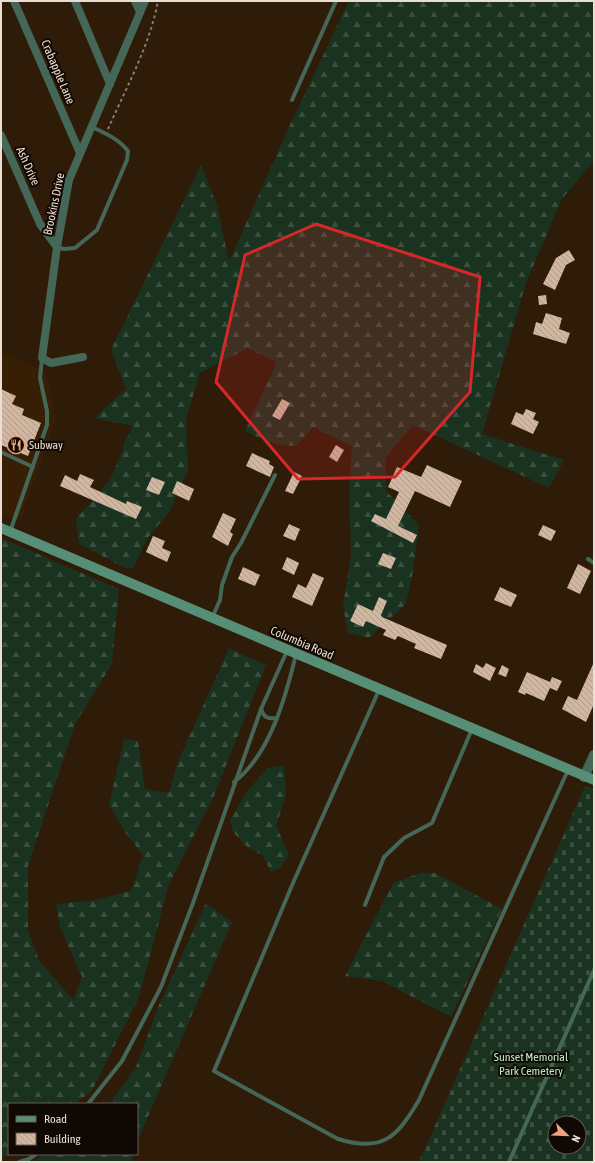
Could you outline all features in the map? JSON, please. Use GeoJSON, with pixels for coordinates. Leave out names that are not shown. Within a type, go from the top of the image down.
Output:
{"type":"FeatureCollection","features":[{"type":"Feature","properties":{"kind":"main road","name":"Columbia Road"},"geometry":{"type":"LineString","coordinates":[[6,530],[379,690],[594,780]]}},
{"type":"Feature","properties":{"kind":"street","name":"Crabapple Lane"},"geometry":{"type":"LineString","coordinates":[[14,1],[80,153]]}},
{"type":"Feature","properties":{"kind":"street"},"geometry":{"type":"LineString","coordinates":[[76,1],[110,84]]}},
{"type":"Feature","properties":{"kind":"street"},"geometry":{"type":"LineString","coordinates":[[135,1],[140,12]]}},
{"type":"Feature","properties":{"kind":"street","name":"Brookins Drive"},"geometry":{"type":"LineString","coordinates":[[42,358],[57,247],[69,180],[145,1]]}},
{"type":"Feature","properties":{"kind":"street","name":"Ash Drive"},"geometry":{"type":"LineString","coordinates":[[1,135],[40,224],[57,247]]}},
{"type":"Feature","properties":{"kind":"street"},"geometry":{"type":"LineString","coordinates":[[42,358],[51,363],[83,357]]}},
{"type":"Feature","properties":{"kind":"street"},"geometry":{"type":"LineString","coordinates":[[584,777],[594,755]]}},
{"type":"Feature","properties":{"kind":"lane"},"geometry":{"type":"LineString","coordinates":[[292,100],[336,1]]}},
{"type":"Feature","properties":{"kind":"lane"},"geometry":{"type":"LineString","coordinates":[[57,247],[64,249],[75,248],[97,230],[126,160],[128,151],[123,145],[92,126]]}},
{"type":"Feature","properties":{"kind":"lane"},"geometry":{"type":"LineString","coordinates":[[6,530],[33,467],[47,425],[47,411],[40,378],[42,358]]}},
{"type":"Feature","properties":{"kind":"lane"},"geometry":{"type":"LineString","coordinates":[[1,452],[33,467]]}},
{"type":"Feature","properties":{"kind":"lane"},"geometry":{"type":"LineString","coordinates":[[212,618],[220,600],[222,585],[232,556],[241,543],[275,475]]}},
{"type":"Feature","properties":{"kind":"lane"},"geometry":{"type":"LineString","coordinates":[[588,559],[594,563]]}},
{"type":"Feature","properties":{"kind":"lane"},"geometry":{"type":"LineString","coordinates":[[89,1103],[122,1061],[161,987],[193,903],[261,709],[291,652]]}},
{"type":"Feature","properties":{"kind":"lane"},"geometry":{"type":"LineString","coordinates":[[234,783],[245,774],[267,739],[277,718],[287,692],[291,652]]}},
{"type":"Feature","properties":{"kind":"lane"},"geometry":{"type":"LineString","coordinates":[[379,690],[293,883],[214,1071],[338,1139],[358,1145],[376,1144],[392,1136],[404,1125],[419,1100],[568,770]]}},
{"type":"Feature","properties":{"kind":"lane"},"geometry":{"type":"LineString","coordinates":[[261,709],[264,716],[268,719],[277,718]]}},
{"type":"Feature","properties":{"kind":"lane"},"geometry":{"type":"LineString","coordinates":[[365,905],[384,857],[404,838],[432,823],[472,729]]}},
{"type":"Feature","properties":{"kind":"lane"},"geometry":{"type":"LineString","coordinates":[[509,1162],[594,970]]}},
{"type":"Feature","properties":{"kind":"lane"},"geometry":{"type":"LineString","coordinates":[[19,1162],[29,1159],[35,1155]]}},
{"type":"Feature","properties":{"kind":"path"},"geometry":{"type":"LineString","coordinates":[[106,134],[146,41],[158,1]]}},
{"type":"Feature","properties":{"kind":"highlighted area"},"geometry":{"type":"Polygon","coordinates":[[[316,224],[480,277],[470,392],[395,477],[298,479],[216,382],[245,255],[316,224]]]}},
{"type":"Feature","properties":{"kind":"shaded area"},"geometry":{"type":"Polygon","coordinates":[[[1,352],[46,371],[56,417],[22,517],[7,518],[1,515],[1,352]]]}},
{"type":"Feature","properties":{"kind":"green space"},"geometry":{"type":"Polygon","coordinates":[[[349,1],[594,1],[594,161],[562,199],[526,283],[482,434],[564,460],[549,488],[413,425],[386,457],[386,491],[419,525],[413,571],[406,604],[369,638],[348,633],[343,606],[351,555],[349,492],[352,446],[313,427],[296,446],[270,442],[245,431],[277,362],[248,348],[200,373],[186,419],[188,470],[170,511],[147,539],[133,568],[127,569],[79,544],[76,519],[110,480],[123,450],[124,443],[133,426],[94,418],[126,389],[111,350],[201,165],[217,205],[229,262],[288,129],[349,1]]]}},
{"type":"Feature","properties":{"kind":"green space"},"geometry":{"type":"Polygon","coordinates":[[[1,538],[119,589],[112,664],[75,724],[28,866],[28,930],[39,960],[73,1000],[82,977],[60,927],[56,904],[94,900],[131,891],[143,855],[125,832],[109,805],[124,739],[138,741],[145,789],[169,793],[177,764],[229,648],[266,665],[214,796],[169,884],[139,997],[92,1091],[76,1103],[8,1103],[8,1155],[13,1155],[1,1157],[1,538]]]}},
{"type":"Feature","properties":{"kind":"green space"},"geometry":{"type":"Polygon","coordinates":[[[284,765],[286,795],[276,826],[289,854],[281,867],[271,872],[263,856],[246,846],[233,832],[230,820],[246,793],[267,768],[284,765]]]}},
{"type":"Feature","properties":{"kind":"green space","name":"Sunset Memorial Park Cemetery"},"geometry":{"type":"Polygon","coordinates":[[[585,786],[594,788],[594,1162],[419,1162],[585,786]]]}},
{"type":"Feature","properties":{"kind":"green space"},"geometry":{"type":"Polygon","coordinates":[[[421,873],[435,873],[502,909],[451,1017],[382,981],[345,976],[393,883],[421,873]]]}},
{"type":"Feature","properties":{"kind":"green space"},"geometry":{"type":"Polygon","coordinates":[[[206,903],[232,922],[138,1140],[138,1103],[110,1103],[136,1067],[159,1005],[206,903]]]}},
{"type":"Feature","properties":{"kind":"green space"},"geometry":{"type":"Polygon","coordinates":[[[43,1155],[133,1155],[132,1162],[31,1162],[43,1155]]]}},
{"type":"Feature","properties":{"kind":"building"},"geometry":{"type":"Polygon","coordinates":[[[569,250],[575,260],[566,265],[555,290],[543,284],[556,258],[569,250]]]}},
{"type":"Feature","properties":{"kind":"building"},"geometry":{"type":"Polygon","coordinates":[[[546,295],[547,304],[539,305],[538,296],[546,295]]]}},
{"type":"Feature","properties":{"kind":"building"},"geometry":{"type":"Polygon","coordinates":[[[546,313],[562,318],[559,329],[570,333],[566,344],[533,334],[536,322],[542,324],[546,313]]]}},
{"type":"Feature","properties":{"kind":"building"},"geometry":{"type":"Polygon","coordinates":[[[1,389],[16,396],[12,404],[24,409],[22,415],[41,423],[28,456],[1,445],[1,389]]]}},
{"type":"Feature","properties":{"kind":"building"},"geometry":{"type":"Polygon","coordinates":[[[282,399],[290,403],[280,420],[272,416],[282,399]]]}},
{"type":"Feature","properties":{"kind":"building"},"geometry":{"type":"Polygon","coordinates":[[[526,409],[536,413],[533,419],[539,422],[533,434],[511,424],[516,412],[523,415],[526,409]]]}},
{"type":"Feature","properties":{"kind":"building"},"geometry":{"type":"Polygon","coordinates":[[[336,445],[344,450],[337,462],[329,457],[336,445]]]}},
{"type":"Feature","properties":{"kind":"building"},"geometry":{"type":"Polygon","coordinates":[[[252,453],[270,461],[269,464],[274,467],[270,477],[246,466],[252,453]]]}},
{"type":"Feature","properties":{"kind":"building"},"geometry":{"type":"Polygon","coordinates":[[[427,465],[462,481],[450,507],[415,491],[398,526],[417,535],[413,543],[371,521],[375,514],[386,519],[399,492],[388,487],[397,467],[421,477],[427,465]]]}},
{"type":"Feature","properties":{"kind":"building"},"geometry":{"type":"Polygon","coordinates":[[[294,472],[302,476],[293,494],[285,491],[294,472]]]}},
{"type":"Feature","properties":{"kind":"building"},"geometry":{"type":"Polygon","coordinates":[[[80,474],[94,480],[90,487],[126,504],[127,501],[142,507],[136,519],[60,486],[65,475],[77,481],[80,474]]]}},
{"type":"Feature","properties":{"kind":"building"},"geometry":{"type":"Polygon","coordinates":[[[152,477],[165,482],[159,495],[146,490],[152,477]]]}},
{"type":"Feature","properties":{"kind":"building"},"geometry":{"type":"Polygon","coordinates":[[[177,481],[194,489],[189,501],[172,493],[177,481]]]}},
{"type":"Feature","properties":{"kind":"building"},"geometry":{"type":"Polygon","coordinates":[[[223,513],[236,519],[230,532],[233,534],[228,546],[212,537],[223,513]]]}},
{"type":"Feature","properties":{"kind":"building"},"geometry":{"type":"Polygon","coordinates":[[[289,524],[300,529],[295,541],[283,536],[289,524]]]}},
{"type":"Feature","properties":{"kind":"building"},"geometry":{"type":"Polygon","coordinates":[[[543,525],[556,531],[551,541],[538,535],[543,525]]]}},
{"type":"Feature","properties":{"kind":"building"},"geometry":{"type":"Polygon","coordinates":[[[153,536],[165,541],[162,548],[171,552],[167,562],[146,552],[153,536]]]}},
{"type":"Feature","properties":{"kind":"building"},"geometry":{"type":"Polygon","coordinates":[[[383,553],[396,558],[391,569],[378,564],[383,553]]]}},
{"type":"Feature","properties":{"kind":"building"},"geometry":{"type":"Polygon","coordinates":[[[287,557],[299,563],[294,575],[282,569],[287,557]]]}},
{"type":"Feature","properties":{"kind":"building"},"geometry":{"type":"Polygon","coordinates":[[[578,564],[591,571],[580,594],[567,588],[578,564]]]}},
{"type":"Feature","properties":{"kind":"building"},"geometry":{"type":"Polygon","coordinates":[[[243,567],[260,575],[255,586],[238,579],[243,567]]]}},
{"type":"Feature","properties":{"kind":"building"},"geometry":{"type":"Polygon","coordinates":[[[313,573],[324,578],[312,606],[292,597],[298,584],[306,588],[313,573]]]}},
{"type":"Feature","properties":{"kind":"building"},"geometry":{"type":"Polygon","coordinates":[[[500,587],[517,595],[511,607],[494,600],[500,587]]]}},
{"type":"Feature","properties":{"kind":"building"},"geometry":{"type":"Polygon","coordinates":[[[379,597],[387,601],[381,615],[382,617],[447,645],[441,659],[414,648],[416,644],[398,636],[395,640],[383,635],[386,630],[366,621],[363,627],[350,621],[358,604],[373,611],[379,597]]]}},
{"type":"Feature","properties":{"kind":"building"},"geometry":{"type":"Polygon","coordinates":[[[594,662],[594,704],[586,722],[562,709],[568,696],[577,700],[594,662]]]}},
{"type":"Feature","properties":{"kind":"building"},"geometry":{"type":"Polygon","coordinates":[[[486,663],[496,668],[490,681],[473,672],[476,664],[483,668],[486,663]]]}},
{"type":"Feature","properties":{"kind":"building"},"geometry":{"type":"Polygon","coordinates":[[[502,665],[509,669],[506,677],[498,674],[502,665]]]}},
{"type":"Feature","properties":{"kind":"building"},"geometry":{"type":"Polygon","coordinates":[[[527,672],[550,682],[552,677],[562,681],[557,691],[550,688],[544,701],[526,693],[525,695],[518,692],[527,672]]]}},
{"type":"Feature","properties":{"kind":"place","name":"Subway"},"geometry":{"type":"Point","coordinates":[16,445]}}]}
